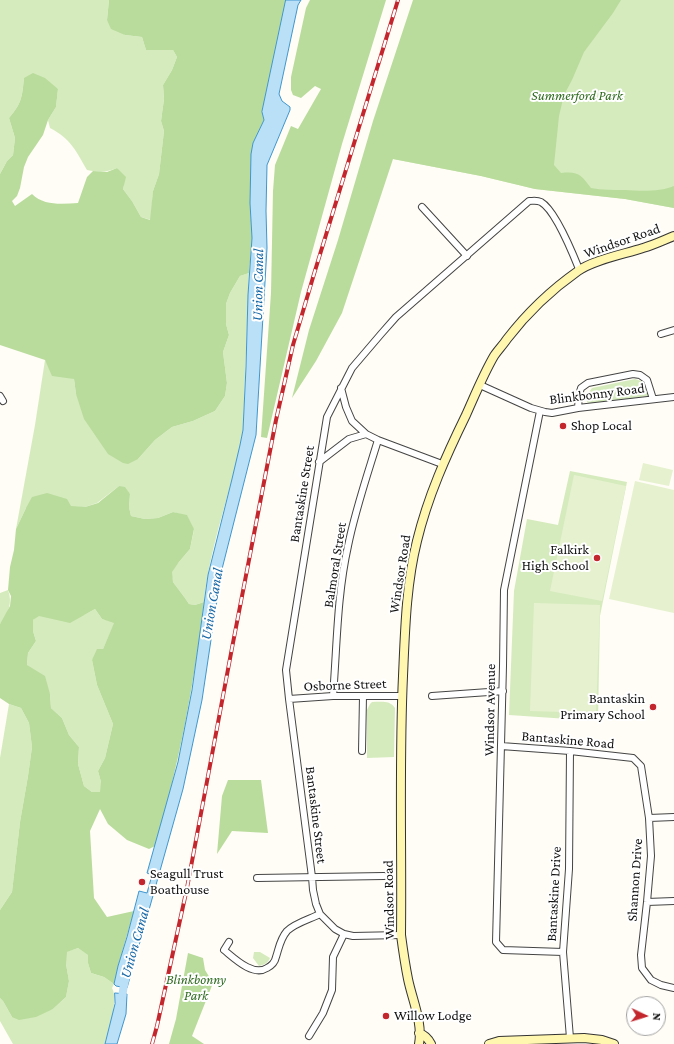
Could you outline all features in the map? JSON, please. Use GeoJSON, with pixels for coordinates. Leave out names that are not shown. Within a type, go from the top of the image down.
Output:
{"type":"FeatureCollection","features":[{"type":"Feature","properties":{"kind":"street","name":"Bantaskine Street"},"geometry":{"type":"LineString","coordinates":[[320,914],[313,890],[286,670],[327,417],[352,368],[396,317],[529,202],[535,200],[546,206],[560,226],[579,270]]}},
{"type":"Feature","properties":{"kind":"street"},"geometry":{"type":"LineString","coordinates":[[422,207],[467,256]]}},
{"type":"Feature","properties":{"kind":"street","name":"Windsor Road"},"geometry":{"type":"LineString","coordinates":[[418,1044],[418,1019],[403,956],[401,935],[402,696],[407,606],[411,573],[417,542],[428,502],[442,464],[495,354],[532,310],[579,270],[594,263],[647,248],[674,236]]}},
{"type":"Feature","properties":{"kind":"street"},"geometry":{"type":"LineString","coordinates":[[661,334],[674,330]]}},
{"type":"Feature","properties":{"kind":"street"},"geometry":{"type":"LineString","coordinates":[[578,408],[581,388],[588,383],[633,374],[640,375],[647,380],[653,399]]}},
{"type":"Feature","properties":{"kind":"street","name":"Blinkbonny Road"},"geometry":{"type":"LineString","coordinates":[[480,385],[531,408],[552,413],[578,408],[674,397]]}},
{"type":"Feature","properties":{"kind":"street"},"geometry":{"type":"LineString","coordinates":[[341,388],[346,407],[352,421],[366,434],[442,464]]}},
{"type":"Feature","properties":{"kind":"street","name":"Windsor Avenue"},"geometry":{"type":"LineString","coordinates":[[540,411],[504,590],[503,691],[496,942],[503,950],[563,952]]}},
{"type":"Feature","properties":{"kind":"street"},"geometry":{"type":"LineString","coordinates":[[319,462],[349,439],[366,434]]}},
{"type":"Feature","properties":{"kind":"street","name":"Balmoral Street"},"geometry":{"type":"LineString","coordinates":[[333,696],[341,589],[347,547],[378,440]]}},
{"type":"Feature","properties":{"kind":"street"},"geometry":{"type":"LineString","coordinates":[[432,696],[503,691]]}},
{"type":"Feature","properties":{"kind":"street","name":"Osborne Street"},"geometry":{"type":"LineString","coordinates":[[289,699],[333,696],[402,696]]}},
{"type":"Feature","properties":{"kind":"street"},"geometry":{"type":"LineString","coordinates":[[362,750],[363,696]]}},
{"type":"Feature","properties":{"kind":"street","name":"Bantaskine Road"},"geometry":{"type":"LineString","coordinates":[[501,746],[633,758]]}},
{"type":"Feature","properties":{"kind":"street","name":"Bantaskine Drive"},"geometry":{"type":"LineString","coordinates":[[570,752],[569,869],[563,952],[570,1038]]}},
{"type":"Feature","properties":{"kind":"street","name":"Shannon Drive"},"geometry":{"type":"LineString","coordinates":[[633,758],[641,766],[649,818],[651,856],[641,955],[642,968],[651,980],[661,985],[674,988]]}},
{"type":"Feature","properties":{"kind":"street"},"geometry":{"type":"LineString","coordinates":[[649,818],[674,817]]}},
{"type":"Feature","properties":{"kind":"street"},"geometry":{"type":"LineString","coordinates":[[257,878],[384,876]]}},
{"type":"Feature","properties":{"kind":"street"},"geometry":{"type":"LineString","coordinates":[[647,902],[674,901]]}},
{"type":"Feature","properties":{"kind":"street"},"geometry":{"type":"LineString","coordinates":[[229,942],[224,950],[250,969],[264,970],[271,966],[276,959],[279,944],[282,937],[288,930],[295,925],[320,914],[335,929],[344,934],[353,936],[401,935]]}},
{"type":"Feature","properties":{"kind":"street"},"geometry":{"type":"LineString","coordinates":[[309,1036],[323,1013],[332,990],[333,958],[344,934]]}},
{"type":"Feature","properties":{"kind":"street"},"geometry":{"type":"LineString","coordinates":[[419,1033],[425,1035],[431,1044]]}},
{"type":"Feature","properties":{"kind":"street"},"geometry":{"type":"LineString","coordinates":[[489,1044],[499,1041],[570,1038],[602,1040],[614,1044]]}},
{"type":"Feature","properties":{"kind":"green space"},"geometry":{"type":"Polygon","coordinates":[[[0,0],[109,0],[107,20],[125,35],[142,37],[146,50],[173,50],[177,57],[172,70],[163,85],[164,99],[161,121],[164,131],[159,174],[153,191],[151,220],[141,217],[123,189],[124,183],[117,168],[102,172],[87,170],[76,151],[68,141],[50,128],[48,120],[56,107],[58,89],[24,78],[21,100],[9,118],[15,138],[13,155],[7,161],[0,174],[0,0]]]}},
{"type":"Feature","properties":{"kind":"green space"},"geometry":{"type":"Polygon","coordinates":[[[109,0],[286,0],[262,112],[264,120],[253,143],[250,203],[252,238],[249,273],[240,276],[230,293],[226,304],[226,324],[229,335],[223,352],[227,383],[225,396],[215,411],[193,421],[172,427],[155,440],[138,459],[128,464],[123,463],[108,454],[84,419],[76,394],[74,379],[52,376],[45,360],[0,345],[0,174],[7,161],[13,155],[15,138],[9,118],[21,100],[24,78],[33,73],[45,78],[58,89],[56,107],[48,120],[43,135],[28,157],[24,167],[20,188],[17,196],[12,201],[15,206],[32,194],[42,201],[60,204],[78,203],[87,177],[93,171],[107,172],[117,168],[126,177],[123,189],[141,217],[150,220],[153,191],[159,174],[164,131],[161,121],[164,99],[163,85],[172,70],[177,57],[173,50],[146,50],[142,37],[125,35],[111,29],[107,20],[109,0]]]}},
{"type":"Feature","properties":{"kind":"green space"},"geometry":{"type":"Polygon","coordinates":[[[310,0],[386,0],[342,144],[301,292],[267,438],[261,437],[271,293],[275,165],[291,126],[298,129],[321,89],[315,86],[301,98],[293,95],[291,90],[291,77],[306,8],[310,0]]]}},
{"type":"Feature","properties":{"kind":"green space","name":"Summerford Park"},"geometry":{"type":"Polygon","coordinates":[[[413,0],[621,0],[584,52],[564,95],[559,116],[554,165],[561,173],[576,173],[585,180],[591,188],[650,191],[674,186],[674,208],[625,199],[535,189],[481,176],[393,159],[342,313],[316,361],[292,398],[309,330],[338,240],[373,121],[413,0]]]}},
{"type":"Feature","properties":{"kind":"green space","name":"Summerford Park"},"geometry":{"type":"Polygon","coordinates":[[[435,0],[674,0],[674,208],[625,199],[535,189],[481,176],[393,159],[435,0]]]}},
{"type":"Feature","properties":{"kind":"green space"},"geometry":{"type":"Polygon","coordinates":[[[249,273],[243,430],[234,473],[211,558],[204,602],[195,605],[189,604],[173,582],[171,572],[190,549],[194,530],[187,516],[173,512],[158,518],[145,519],[131,516],[129,507],[130,494],[119,486],[97,503],[85,507],[26,508],[16,529],[45,360],[49,367],[74,379],[76,394],[138,459],[155,440],[172,427],[193,421],[215,411],[225,396],[227,383],[223,352],[229,335],[226,324],[226,304],[230,293],[240,276],[249,273]]]}},
{"type":"Feature","properties":{"kind":"green space"},"geometry":{"type":"Polygon","coordinates":[[[635,379],[644,382],[648,396],[591,404],[587,402],[586,396],[592,388],[635,379]]]}},
{"type":"Feature","properties":{"kind":"green space"},"geometry":{"type":"Polygon","coordinates":[[[643,463],[673,470],[669,486],[639,480],[643,463]]]}},
{"type":"Feature","properties":{"kind":"green space","name":"Falkirk High School"},"geometry":{"type":"Polygon","coordinates":[[[570,471],[627,482],[600,616],[598,721],[509,715],[514,591],[527,519],[558,525],[570,471]]]}},
{"type":"Feature","properties":{"kind":"green space"},"geometry":{"type":"Polygon","coordinates":[[[574,475],[626,486],[602,601],[550,591],[574,475]]]}},
{"type":"Feature","properties":{"kind":"green space"},"geometry":{"type":"Polygon","coordinates":[[[635,481],[674,490],[674,613],[609,599],[635,481]]]}},
{"type":"Feature","properties":{"kind":"green space"},"geometry":{"type":"Polygon","coordinates":[[[119,486],[125,487],[130,494],[129,507],[131,516],[145,519],[158,518],[173,512],[187,515],[194,529],[190,549],[172,572],[173,582],[189,604],[195,605],[204,602],[196,664],[185,725],[164,816],[155,846],[149,849],[127,840],[108,824],[100,809],[90,831],[94,898],[107,917],[134,911],[114,984],[104,977],[91,973],[88,963],[88,955],[78,948],[67,952],[66,964],[69,981],[66,997],[53,1009],[36,1017],[19,1020],[12,1017],[0,998],[0,910],[12,892],[20,822],[32,747],[29,723],[21,708],[9,704],[0,698],[0,624],[10,606],[11,596],[8,590],[16,529],[32,497],[47,493],[67,499],[71,506],[85,507],[98,503],[119,486]],[[95,609],[70,623],[39,616],[33,620],[33,631],[36,641],[28,653],[27,665],[45,676],[50,694],[51,708],[62,718],[69,735],[79,747],[78,764],[84,786],[92,792],[100,792],[101,782],[98,771],[105,758],[113,724],[97,685],[92,660],[97,649],[103,649],[114,623],[102,619],[95,609]]]}},
{"type":"Feature","properties":{"kind":"green space"},"geometry":{"type":"Polygon","coordinates":[[[8,590],[10,604],[0,624],[0,593],[8,590]]]}},
{"type":"Feature","properties":{"kind":"green space"},"geometry":{"type":"Polygon","coordinates":[[[534,603],[600,605],[596,713],[530,711],[534,603]]]}},
{"type":"Feature","properties":{"kind":"green space"},"geometry":{"type":"Polygon","coordinates":[[[95,609],[102,619],[115,622],[103,649],[92,660],[97,685],[113,724],[105,758],[98,771],[101,782],[101,792],[92,792],[84,786],[78,764],[79,747],[69,735],[62,718],[51,708],[50,694],[27,665],[28,653],[36,641],[33,631],[33,620],[39,615],[84,615],[95,609]]]}},
{"type":"Feature","properties":{"kind":"green space"},"geometry":{"type":"Polygon","coordinates":[[[372,702],[388,703],[393,705],[395,708],[394,757],[367,758],[367,710],[372,702]]]}},
{"type":"Feature","properties":{"kind":"green space"},"geometry":{"type":"Polygon","coordinates":[[[9,704],[21,708],[29,723],[32,747],[20,822],[12,892],[0,910],[0,758],[9,704]]]}},
{"type":"Feature","properties":{"kind":"green space"},"geometry":{"type":"Polygon","coordinates":[[[228,780],[261,780],[268,833],[232,831],[217,854],[222,796],[228,780]]]}},
{"type":"Feature","properties":{"kind":"green space"},"geometry":{"type":"Polygon","coordinates":[[[78,948],[89,955],[88,963],[91,973],[104,977],[114,984],[112,988],[114,994],[114,1008],[105,1044],[13,1044],[0,1021],[0,998],[12,1017],[53,1009],[66,997],[69,981],[66,964],[66,952],[78,948]]]}},
{"type":"Feature","properties":{"kind":"green space"},"geometry":{"type":"Polygon","coordinates":[[[254,952],[260,952],[270,958],[266,964],[259,966],[253,958],[254,952]]]}},
{"type":"Feature","properties":{"kind":"green space","name":"Blinkbonny Park"},"geometry":{"type":"Polygon","coordinates":[[[188,953],[203,958],[205,970],[213,983],[192,1036],[204,1044],[169,1044],[176,1019],[188,953]]]}},
{"type":"Feature","properties":{"kind":"water"},"geometry":{"type":"Polygon","coordinates":[[[286,0],[301,0],[298,5],[279,94],[282,101],[290,107],[290,110],[267,165],[267,248],[256,435],[221,573],[202,700],[183,789],[127,988],[116,986],[114,984],[139,891],[147,893],[152,875],[147,873],[178,762],[192,690],[208,575],[243,430],[248,295],[252,238],[250,203],[251,154],[253,143],[264,120],[262,112],[286,0]]]}},
{"type":"Feature","properties":{"kind":"water"},"geometry":{"type":"Polygon","coordinates":[[[115,993],[127,994],[126,1014],[117,1044],[105,1044],[115,1004],[115,993]]]}},
{"type":"Feature","properties":{"kind":"waterway","name":"Union Canal"},"geometry":{"type":"LineString","coordinates":[[121,1003],[126,977]]}},
{"type":"Feature","properties":{"kind":"railway"},"geometry":{"type":"LineString","coordinates":[[152,1044],[187,888],[276,420],[293,345],[398,0]]}},
{"type":"Feature","properties":{"kind":"place","name":"Shop Local"},"geometry":{"type":"Point","coordinates":[563,426]}},
{"type":"Feature","properties":{"kind":"place","name":"Falkirk High School"},"geometry":{"type":"Point","coordinates":[597,558]}},
{"type":"Feature","properties":{"kind":"place","name":"Bantaskin Primary School"},"geometry":{"type":"Point","coordinates":[653,707]}},
{"type":"Feature","properties":{"kind":"place","name":"Seagull Trust Boathouse"},"geometry":{"type":"Point","coordinates":[142,882]}},
{"type":"Feature","properties":{"kind":"place","name":"Willow Lodge"},"geometry":{"type":"Point","coordinates":[386,1016]}}]}
